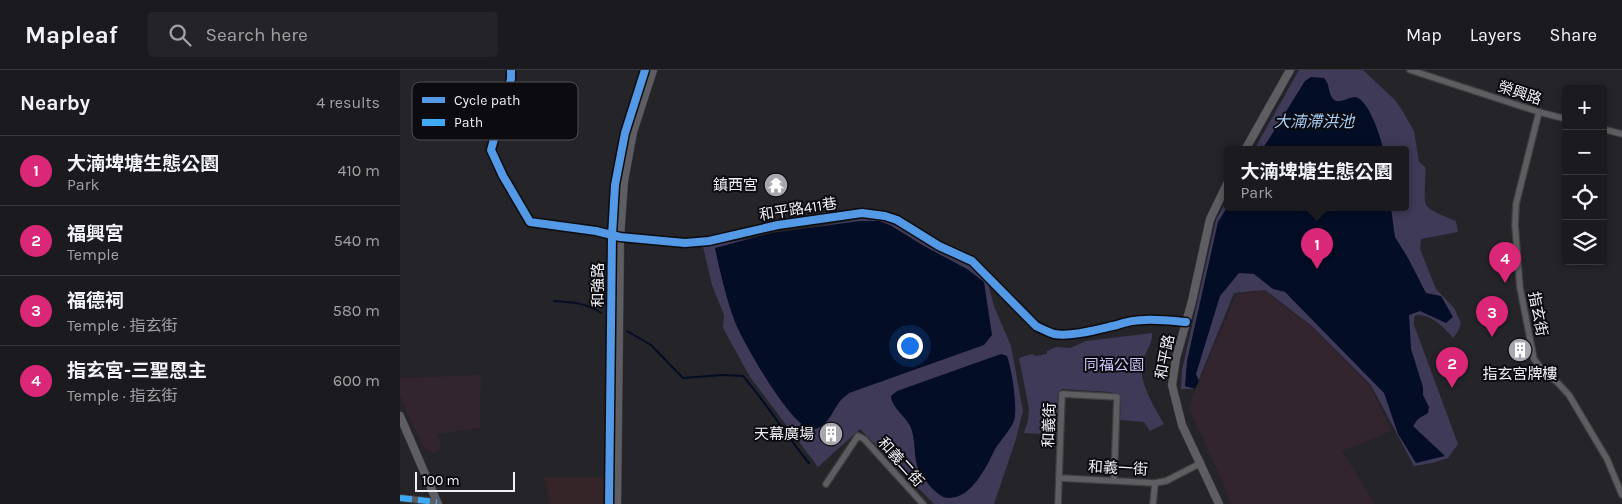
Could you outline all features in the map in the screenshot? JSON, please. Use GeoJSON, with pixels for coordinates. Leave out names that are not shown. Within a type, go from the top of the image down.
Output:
{"type":"FeatureCollection","features":[{"type":"Feature","properties":{"kind":"street","name":"和強路"},"geometry":{"type":"LineString","coordinates":[[609,504],[612,236],[617,164],[645,70]]}},
{"type":"Feature","properties":{"kind":"street","name":"和強路"},"geometry":{"type":"LineString","coordinates":[[618,504],[620,237],[624,181],[627,158],[634,132],[654,70]]}},
{"type":"Feature","properties":{"kind":"street"},"geometry":{"type":"LineString","coordinates":[[1247,146],[1290,70]]}},
{"type":"Feature","properties":{"kind":"street","name":"榮興路"},"geometry":{"type":"LineString","coordinates":[[1410,70],[1562,118]]}},
{"type":"Feature","properties":{"kind":"street","name":"指玄街"},"geometry":{"type":"LineString","coordinates":[[1539,112],[1516,204],[1520,288],[1534,359],[1543,371],[1569,395],[1607,459],[1622,495]]}},
{"type":"Feature","properties":{"kind":"street"},"geometry":{"type":"LineString","coordinates":[[1607,130],[1622,134]]}},
{"type":"Feature","properties":{"kind":"street","name":"和平路411巷"},"geometry":{"type":"LineString","coordinates":[[494,140],[491,150],[503,176],[530,222],[596,231],[612,236],[685,243],[709,241],[786,224],[873,213],[897,220],[939,246],[972,261],[1036,326],[1046,331],[1055,334],[1067,334],[1124,322],[1157,319],[1186,322]]}},
{"type":"Feature","properties":{"kind":"street","name":"和平路"},"geometry":{"type":"LineString","coordinates":[[1219,504],[1182,425],[1172,385],[1176,358],[1210,219],[1224,190]]}},
{"type":"Feature","properties":{"kind":"street","name":"和義街"},"geometry":{"type":"LineString","coordinates":[[1058,504],[1062,394],[1117,397],[1114,480]]}},
{"type":"Feature","properties":{"kind":"street"},"geometry":{"type":"LineString","coordinates":[[400,416],[438,503]]}},
{"type":"Feature","properties":{"kind":"street","name":"和義二街"},"geometry":{"type":"LineString","coordinates":[[826,484],[858,436],[864,439],[923,504]]}},
{"type":"Feature","properties":{"kind":"street","name":"和義一街"},"geometry":{"type":"LineString","coordinates":[[1059,478],[1166,481],[1201,464]]}},
{"type":"Feature","properties":{"kind":"street"},"geometry":{"type":"LineString","coordinates":[[1153,504],[1155,482]]}},
{"type":"Feature","properties":{"kind":"street"},"geometry":{"type":"LineString","coordinates":[[400,498],[438,503]]}},
{"type":"Feature","properties":{"kind":"shaded area"},"geometry":{"type":"Polygon","coordinates":[[[1264,290],[1313,328],[1370,386],[1391,431],[1342,451],[1375,504],[1231,504],[1189,409],[1236,295],[1264,290]]]}},
{"type":"Feature","properties":{"kind":"shaded area"},"geometry":{"type":"Polygon","coordinates":[[[481,375],[480,428],[437,434],[441,448],[433,453],[422,446],[400,395],[400,378],[481,375]]]}},
{"type":"Feature","properties":{"kind":"shaded area"},"geometry":{"type":"Polygon","coordinates":[[[544,477],[604,477],[603,504],[550,504],[544,477]]]}},
{"type":"Feature","properties":{"kind":"green space"},"geometry":{"type":"Polygon","coordinates":[[[1299,70],[1363,70],[1395,100],[1402,110],[1414,131],[1419,162],[1425,167],[1427,206],[1440,215],[1456,221],[1458,232],[1421,239],[1420,249],[1436,289],[1454,308],[1461,323],[1458,331],[1453,338],[1432,319],[1422,315],[1416,315],[1414,318],[1414,325],[1458,444],[1448,458],[1414,466],[1371,385],[1313,327],[1265,290],[1234,293],[1195,389],[1181,389],[1182,370],[1216,220],[1224,205],[1224,211],[1409,211],[1409,146],[1256,146],[1299,70]]]}},
{"type":"Feature","properties":{"kind":"green space"},"geometry":{"type":"Polygon","coordinates":[[[870,217],[887,221],[968,263],[988,284],[994,306],[1011,346],[1023,411],[1015,442],[994,504],[934,504],[860,429],[818,467],[750,377],[723,328],[724,315],[712,285],[703,247],[870,217]]]}},
{"type":"Feature","properties":{"kind":"green space","name":"同福公園"},"geometry":{"type":"Polygon","coordinates":[[[1152,333],[1151,342],[1143,362],[1142,373],[1149,396],[1164,424],[1150,431],[1144,422],[1120,420],[1121,403],[1119,395],[1110,392],[1062,389],[1059,391],[1058,396],[1056,435],[1024,433],[1029,409],[1019,358],[1032,354],[1036,356],[1047,354],[1047,351],[1056,347],[1070,348],[1086,341],[1152,333]]]}},
{"type":"Feature","properties":{"kind":"water","name":"大湳滯洪池"},"geometry":{"type":"Polygon","coordinates":[[[1311,77],[1324,78],[1331,97],[1335,101],[1352,97],[1360,99],[1374,120],[1382,146],[1264,146],[1305,81],[1311,77]]]}},
{"type":"Feature","properties":{"kind":"water"},"geometry":{"type":"Polygon","coordinates":[[[1225,211],[1391,211],[1395,237],[1426,293],[1441,296],[1453,317],[1446,323],[1420,311],[1409,315],[1411,349],[1423,387],[1423,395],[1429,407],[1428,413],[1418,419],[1413,426],[1445,456],[1416,463],[1398,434],[1384,393],[1285,292],[1273,289],[1254,274],[1239,273],[1220,296],[1196,374],[1199,381],[1195,389],[1185,386],[1187,361],[1218,222],[1225,211]]]}},
{"type":"Feature","properties":{"kind":"water"},"geometry":{"type":"Polygon","coordinates":[[[860,221],[879,221],[890,225],[967,269],[984,282],[992,335],[984,345],[849,393],[841,400],[826,423],[812,429],[803,425],[781,400],[748,347],[732,313],[715,248],[772,233],[860,221]]]}},
{"type":"Feature","properties":{"kind":"water"},"geometry":{"type":"Polygon","coordinates":[[[1001,354],[1007,356],[1011,370],[1015,398],[1014,421],[969,490],[952,498],[943,497],[930,486],[920,472],[916,463],[910,426],[894,405],[891,396],[897,391],[1001,354]]]}},
{"type":"Feature","properties":{"kind":"waterway"},"geometry":{"type":"LineString","coordinates":[[554,301],[584,305],[601,313]]}},
{"type":"Feature","properties":{"kind":"waterway"},"geometry":{"type":"LineString","coordinates":[[627,331],[651,345],[683,378],[723,375],[743,376],[809,463]]}},
{"type":"Feature","properties":{"kind":"marked path"},"geometry":{"type":"LineString","coordinates":[[400,498],[437,502]]}},
{"type":"Feature","properties":{"kind":"cycle path"},"geometry":{"type":"LineString","coordinates":[[510,82],[511,70]]}},
{"type":"Feature","properties":{"kind":"cycle path"},"geometry":{"type":"LineString","coordinates":[[609,504],[612,236],[615,185],[625,133],[645,70]]}},
{"type":"Feature","properties":{"kind":"cycle path"},"geometry":{"type":"LineString","coordinates":[[494,140],[491,150],[503,176],[530,222],[596,231],[620,237],[685,243],[709,241],[778,225],[862,213],[885,216],[897,220],[939,246],[972,261],[1036,326],[1054,334],[1077,334],[1125,322],[1142,320],[1186,322]]}},
{"type":"Feature","properties":{"kind":"place","name":"鎮西宮"},"geometry":{"type":"Point","coordinates":[776,185]}},
{"type":"Feature","properties":{"kind":"place","name":"大湳埤塘生態公園"},"geometry":{"type":"Point","coordinates":[1317,269]}},
{"type":"Feature","properties":{"kind":"place","name":"指玄宮-三聖恩主"},"geometry":{"type":"Point","coordinates":[1505,283]}},
{"type":"Feature","properties":{"kind":"place","name":"福德祠"},"geometry":{"type":"Point","coordinates":[1492,337]}},
{"type":"Feature","properties":{"kind":"place","name":"指玄宮牌樓"},"geometry":{"type":"Point","coordinates":[1520,350]}},
{"type":"Feature","properties":{"kind":"place","name":"福興宮"},"geometry":{"type":"Point","coordinates":[1452,388]}},
{"type":"Feature","properties":{"kind":"place","name":"天幕廣場"},"geometry":{"type":"Point","coordinates":[831,434]}}]}
